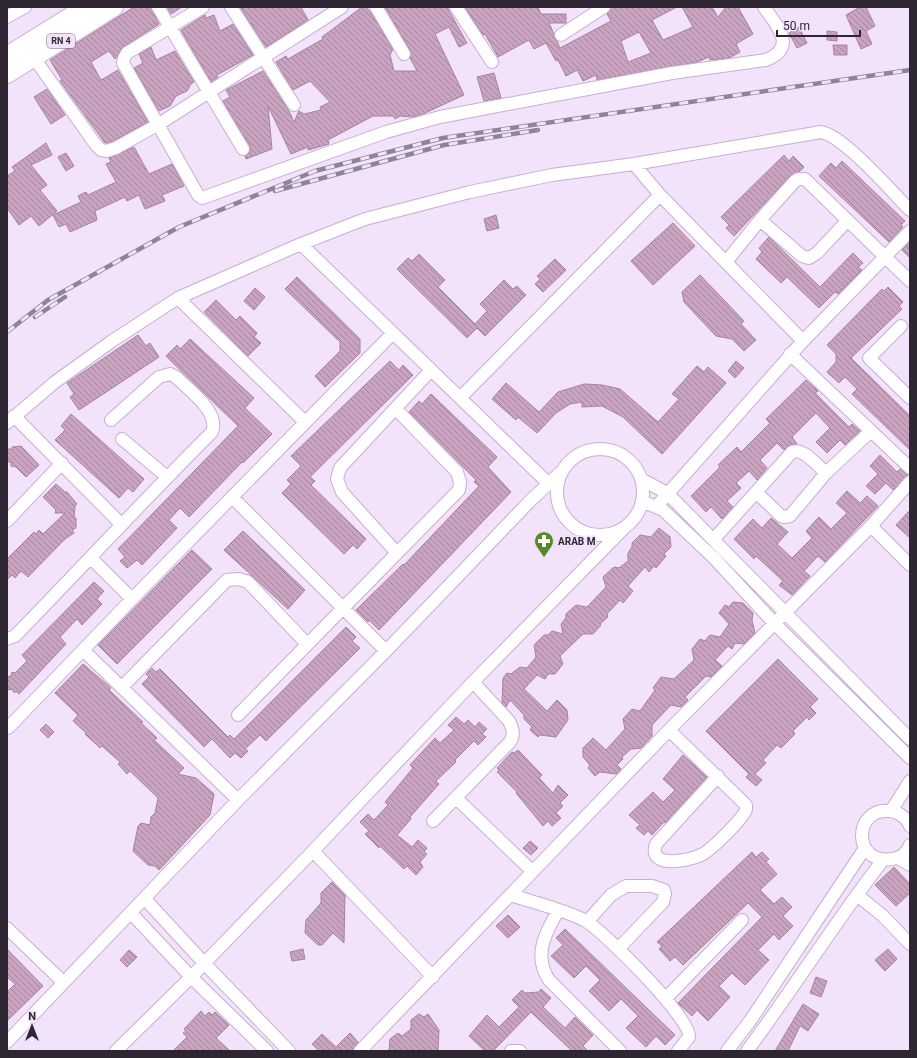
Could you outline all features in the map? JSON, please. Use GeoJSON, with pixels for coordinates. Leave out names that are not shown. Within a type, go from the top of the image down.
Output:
{"type":"FeatureCollection","features":[{"type":"Feature","properties":{"kind":"highway","name":"RN 4"},"geometry":{"type":"LineString","coordinates":[[7,56],[86,7]]}},
{"type":"Feature","properties":{"kind":"highway","name":"RN 4"},"geometry":{"type":"LineString","coordinates":[[7,74],[114,7]]}},
{"type":"Feature","properties":{"kind":"street"},"geometry":{"type":"LineString","coordinates":[[7,18],[24,7]]}},
{"type":"Feature","properties":{"kind":"street"},"geometry":{"type":"LineString","coordinates":[[158,7],[210,91],[243,149]]}},
{"type":"Feature","properties":{"kind":"street"},"geometry":{"type":"LineString","coordinates":[[203,7],[127,53],[124,58],[125,67],[159,124],[198,195],[205,198],[386,132],[440,117],[672,73],[766,60],[780,51],[783,41],[782,34],[764,7]]}},
{"type":"Feature","properties":{"kind":"street"},"geometry":{"type":"LineString","coordinates":[[231,7],[294,105]]}},
{"type":"Feature","properties":{"kind":"street"},"geometry":{"type":"LineString","coordinates":[[34,58],[96,145],[101,150],[107,151],[116,148],[159,124],[263,56],[342,7]]}},
{"type":"Feature","properties":{"kind":"street"},"geometry":{"type":"LineString","coordinates":[[376,7],[404,54]]}},
{"type":"Feature","properties":{"kind":"street"},"geometry":{"type":"LineString","coordinates":[[456,7],[492,62]]}},
{"type":"Feature","properties":{"kind":"street"},"geometry":{"type":"LineString","coordinates":[[561,35],[604,7]]}},
{"type":"Feature","properties":{"kind":"street"},"geometry":{"type":"LineString","coordinates":[[121,524],[62,463],[11,420],[55,382],[112,340],[178,298],[301,244],[365,219],[470,192],[552,175],[634,164],[821,132],[827,133],[841,142],[910,210]]}},
{"type":"Feature","properties":{"kind":"street"},"geometry":{"type":"LineString","coordinates":[[634,164],[660,195],[803,340]]}},
{"type":"Feature","properties":{"kind":"street"},"geometry":{"type":"LineString","coordinates":[[726,262],[760,220],[795,181],[805,178],[847,221],[910,281]]}},
{"type":"Feature","properties":{"kind":"street"},"geometry":{"type":"LineString","coordinates":[[461,397],[660,195]]}},
{"type":"Feature","properties":{"kind":"street"},"geometry":{"type":"LineString","coordinates":[[760,220],[802,256],[809,258],[817,253],[847,221]]}},
{"type":"Feature","properties":{"kind":"street"},"geometry":{"type":"LineString","coordinates":[[656,507],[790,354],[910,231]]}},
{"type":"Feature","properties":{"kind":"street"},"geometry":{"type":"LineString","coordinates":[[301,244],[431,370],[461,397],[548,483]]}},
{"type":"Feature","properties":{"kind":"street"},"geometry":{"type":"LineString","coordinates":[[178,298],[305,422]]}},
{"type":"Feature","properties":{"kind":"street"},"geometry":{"type":"LineString","coordinates":[[901,326],[869,358],[910,398]]}},
{"type":"Feature","properties":{"kind":"street"},"geometry":{"type":"LineString","coordinates":[[7,728],[84,651],[132,599],[393,333]]}},
{"type":"Feature","properties":{"kind":"street"},"geometry":{"type":"LineString","coordinates":[[790,354],[910,468]]}},
{"type":"Feature","properties":{"kind":"street"},"geometry":{"type":"LineString","coordinates":[[396,552],[342,492],[337,479],[340,468],[431,370]]}},
{"type":"Feature","properties":{"kind":"street"},"geometry":{"type":"LineString","coordinates":[[7,639],[15,636],[92,558],[121,524],[212,432],[214,423],[208,409],[176,377],[164,375],[110,420]]}},
{"type":"Feature","properties":{"kind":"street"},"geometry":{"type":"LineString","coordinates":[[238,715],[396,552],[459,490],[460,482],[457,472],[396,409]]}},
{"type":"Feature","properties":{"kind":"street"},"geometry":{"type":"LineString","coordinates":[[757,493],[781,516],[790,516],[826,473],[871,431]]}},
{"type":"Feature","properties":{"kind":"street"},"geometry":{"type":"LineString","coordinates":[[122,439],[167,477]]}},
{"type":"Feature","properties":{"kind":"street"},"geometry":{"type":"LineString","coordinates":[[7,1042],[238,800],[386,651],[570,461],[582,453],[596,449],[610,450],[624,456],[634,466],[641,479],[642,502],[633,520],[473,682],[191,977],[116,1051]]}},
{"type":"Feature","properties":{"kind":"street"},"geometry":{"type":"LineString","coordinates":[[714,539],[794,451],[803,453],[826,473]]}},
{"type":"Feature","properties":{"kind":"street"},"geometry":{"type":"LineString","coordinates":[[7,521],[62,463]]}},
{"type":"Feature","properties":{"kind":"street"},"geometry":{"type":"LineString","coordinates":[[561,472],[557,486],[557,500],[562,514],[571,525],[583,532],[597,536],[612,534],[623,529]]}},
{"type":"Feature","properties":{"kind":"street"},"geometry":{"type":"LineString","coordinates":[[641,479],[667,493],[910,739]]}},
{"type":"Feature","properties":{"kind":"street"},"geometry":{"type":"LineString","coordinates":[[360,1051],[433,977],[532,871],[669,730],[871,526],[910,482]]}},
{"type":"Feature","properties":{"kind":"street"},"geometry":{"type":"LineString","coordinates":[[232,498],[341,608],[386,651]]}},
{"type":"Feature","properties":{"kind":"street"},"geometry":{"type":"LineString","coordinates":[[642,502],[663,510],[714,558],[775,624],[910,758]]}},
{"type":"Feature","properties":{"kind":"street"},"geometry":{"type":"LineString","coordinates":[[871,526],[910,565]]}},
{"type":"Feature","properties":{"kind":"street"},"geometry":{"type":"LineString","coordinates":[[92,558],[132,599]]}},
{"type":"Feature","properties":{"kind":"street"},"geometry":{"type":"LineString","coordinates":[[122,687],[227,580],[233,578],[248,582],[307,644]]}},
{"type":"Feature","properties":{"kind":"street"},"geometry":{"type":"LineString","coordinates":[[84,651],[238,800]]}},
{"type":"Feature","properties":{"kind":"street"},"geometry":{"type":"LineString","coordinates":[[433,821],[509,743],[513,736],[512,726],[509,721],[473,682]]}},
{"type":"Feature","properties":{"kind":"street"},"geometry":{"type":"LineString","coordinates":[[669,730],[718,776],[746,805],[745,812],[709,851],[677,862],[657,859],[654,850],[656,844],[718,776]]}},
{"type":"Feature","properties":{"kind":"street"},"geometry":{"type":"LineString","coordinates":[[891,811],[910,781]]}},
{"type":"Feature","properties":{"kind":"street"},"geometry":{"type":"LineString","coordinates":[[456,798],[532,871]]}},
{"type":"Feature","properties":{"kind":"street"},"geometry":{"type":"LineString","coordinates":[[910,826],[905,818],[891,811],[877,812],[866,821],[862,834],[865,848],[876,858],[883,860],[898,858],[904,854],[910,845]]}},
{"type":"Feature","properties":{"kind":"street"},"geometry":{"type":"LineString","coordinates":[[727,1051],[750,1021],[865,848]]}},
{"type":"Feature","properties":{"kind":"street"},"geometry":{"type":"LineString","coordinates":[[313,851],[433,977]]}},
{"type":"Feature","properties":{"kind":"street"},"geometry":{"type":"LineString","coordinates":[[898,858],[910,865]]}},
{"type":"Feature","properties":{"kind":"street"},"geometry":{"type":"LineString","coordinates":[[747,1051],[883,860]]}},
{"type":"Feature","properties":{"kind":"street"},"geometry":{"type":"LineString","coordinates":[[587,922],[611,896],[626,886],[652,886],[664,890],[665,894],[663,902],[618,949]]}},
{"type":"Feature","properties":{"kind":"street"},"geometry":{"type":"LineString","coordinates":[[511,895],[587,922],[618,949],[666,998],[690,1033],[678,1051]]}},
{"type":"Feature","properties":{"kind":"street"},"geometry":{"type":"LineString","coordinates":[[857,895],[882,915],[910,944]]}},
{"type":"Feature","properties":{"kind":"street"},"geometry":{"type":"LineString","coordinates":[[145,899],[289,1051]]}},
{"type":"Feature","properties":{"kind":"street"},"geometry":{"type":"LineString","coordinates":[[558,911],[542,943],[541,962],[544,972],[548,980],[620,1051]]}},
{"type":"Feature","properties":{"kind":"street"},"geometry":{"type":"LineString","coordinates":[[131,913],[191,977],[266,1051]]}},
{"type":"Feature","properties":{"kind":"street"},"geometry":{"type":"LineString","coordinates":[[666,998],[742,920]]}},
{"type":"Feature","properties":{"kind":"street"},"geometry":{"type":"LineString","coordinates":[[7,928],[63,982]]}},
{"type":"Feature","properties":{"kind":"street"},"geometry":{"type":"LineString","coordinates":[[511,1051],[520,1051]]}},
{"type":"Feature","properties":{"kind":"building"},"geometry":{"type":"Polygon","coordinates":[[[134,7],[151,7],[159,24],[123,47],[115,59],[109,51],[91,62],[101,80],[118,70],[148,122],[113,141],[105,143],[60,81],[62,80],[50,60],[134,7]]]}},
{"type":"Feature","properties":{"kind":"building"},"geometry":{"type":"Polygon","coordinates":[[[167,7],[182,7],[171,14],[167,7]]]}},
{"type":"Feature","properties":{"kind":"building"},"geometry":{"type":"Polygon","coordinates":[[[240,7],[301,7],[308,20],[266,47],[240,7]]]}},
{"type":"Feature","properties":{"kind":"building"},"geometry":{"type":"Polygon","coordinates":[[[362,7],[366,7],[372,14],[393,49],[390,55],[394,71],[417,71],[410,58],[410,50],[385,7],[447,7],[467,43],[459,47],[449,27],[435,34],[464,95],[414,117],[400,116],[395,119],[393,116],[373,116],[328,140],[329,144],[308,150],[308,147],[291,154],[268,106],[272,149],[246,159],[245,156],[250,152],[250,146],[223,101],[230,97],[226,90],[263,71],[289,111],[294,122],[299,111],[304,114],[321,110],[320,107],[330,102],[310,81],[293,90],[276,62],[286,56],[288,59],[323,39],[322,37],[362,7]]]}},
{"type":"Feature","properties":{"kind":"building"},"geometry":{"type":"Polygon","coordinates":[[[465,7],[538,7],[541,14],[566,14],[566,23],[549,23],[560,48],[611,21],[607,14],[611,7],[677,7],[652,20],[663,40],[693,27],[682,7],[712,7],[718,17],[726,7],[738,7],[753,34],[736,44],[740,52],[729,58],[710,60],[709,57],[697,62],[597,80],[596,75],[583,81],[577,70],[566,76],[558,60],[556,61],[546,43],[534,49],[529,40],[498,57],[485,34],[483,35],[465,7]],[[639,32],[621,41],[628,62],[651,53],[639,32]]]}},
{"type":"Feature","properties":{"kind":"building"},"geometry":{"type":"Polygon","coordinates":[[[860,7],[866,7],[875,26],[866,31],[872,44],[861,49],[846,15],[860,7]]]}},
{"type":"Feature","properties":{"kind":"building"},"geometry":{"type":"Polygon","coordinates":[[[205,15],[206,18],[214,15],[220,31],[233,24],[253,55],[217,75],[218,77],[211,82],[181,30],[205,15]]]}},
{"type":"Feature","properties":{"kind":"building"},"geometry":{"type":"Polygon","coordinates":[[[799,27],[807,43],[797,48],[789,33],[799,27]]]}},
{"type":"Feature","properties":{"kind":"building"},"geometry":{"type":"Polygon","coordinates":[[[827,31],[837,32],[837,41],[827,40],[827,31]]]}},
{"type":"Feature","properties":{"kind":"building"},"geometry":{"type":"Polygon","coordinates":[[[833,45],[847,45],[847,55],[834,55],[833,45]]]}},
{"type":"Feature","properties":{"kind":"building"},"geometry":{"type":"Polygon","coordinates":[[[151,47],[156,60],[175,51],[194,82],[187,91],[176,96],[170,106],[159,111],[134,68],[143,63],[139,54],[151,47]]]}},
{"type":"Feature","properties":{"kind":"building"},"geometry":{"type":"Polygon","coordinates":[[[494,73],[501,98],[484,101],[477,77],[494,73]]]}},
{"type":"Feature","properties":{"kind":"building"},"geometry":{"type":"Polygon","coordinates":[[[47,89],[65,115],[51,124],[34,97],[47,89]]]}},
{"type":"Feature","properties":{"kind":"building"},"geometry":{"type":"Polygon","coordinates":[[[46,143],[52,155],[31,165],[47,185],[40,190],[57,211],[39,226],[31,216],[19,225],[7,208],[7,176],[15,171],[12,167],[46,143]]]}},
{"type":"Feature","properties":{"kind":"building"},"geometry":{"type":"Polygon","coordinates":[[[134,147],[149,174],[172,164],[184,186],[162,195],[165,201],[145,209],[139,195],[127,201],[125,197],[95,211],[97,220],[70,232],[66,224],[59,227],[53,215],[81,202],[78,196],[86,192],[88,195],[116,182],[106,164],[111,162],[109,158],[134,147]]]}},
{"type":"Feature","properties":{"kind":"building"},"geometry":{"type":"Polygon","coordinates":[[[66,153],[74,166],[66,171],[58,157],[66,153]]]}},
{"type":"Feature","properties":{"kind":"building"},"geometry":{"type":"Polygon","coordinates":[[[784,155],[789,161],[793,156],[804,167],[799,172],[790,176],[734,236],[726,228],[729,225],[721,217],[784,155]]]}},
{"type":"Feature","properties":{"kind":"building"},"geometry":{"type":"Polygon","coordinates":[[[842,161],[905,221],[901,225],[903,227],[889,242],[819,176],[831,163],[836,168],[842,161]]]}},
{"type":"Feature","properties":{"kind":"building"},"geometry":{"type":"Polygon","coordinates":[[[496,215],[499,228],[487,231],[484,219],[496,215]]]}},
{"type":"Feature","properties":{"kind":"building"},"geometry":{"type":"Polygon","coordinates":[[[673,223],[695,246],[653,285],[631,261],[673,223]]]}},
{"type":"Feature","properties":{"kind":"building"},"geometry":{"type":"Polygon","coordinates":[[[769,237],[820,287],[853,253],[863,263],[858,267],[862,270],[838,294],[835,292],[819,308],[787,277],[781,283],[756,259],[762,252],[759,248],[769,237]]]}},
{"type":"Feature","properties":{"kind":"building"},"geometry":{"type":"Polygon","coordinates":[[[910,242],[910,258],[902,250],[910,242]]]}},
{"type":"Feature","properties":{"kind":"building"},"geometry":{"type":"Polygon","coordinates":[[[419,254],[445,280],[438,287],[475,324],[487,311],[480,304],[504,280],[513,289],[517,286],[526,295],[485,336],[477,328],[467,338],[397,269],[408,258],[412,261],[419,254]]]}},
{"type":"Feature","properties":{"kind":"building"},"geometry":{"type":"Polygon","coordinates":[[[555,259],[566,270],[543,292],[535,284],[540,279],[537,276],[555,259]]]}},
{"type":"Feature","properties":{"kind":"building"},"geometry":{"type":"Polygon","coordinates":[[[700,275],[744,321],[741,324],[756,340],[744,351],[732,339],[716,336],[684,302],[682,292],[700,275]]]}},
{"type":"Feature","properties":{"kind":"building"},"geometry":{"type":"Polygon","coordinates":[[[297,277],[360,339],[360,353],[325,387],[315,376],[340,351],[340,342],[285,289],[297,277]]]}},
{"type":"Feature","properties":{"kind":"building"},"geometry":{"type":"Polygon","coordinates":[[[888,287],[903,302],[899,306],[902,309],[851,358],[910,416],[910,450],[852,394],[857,389],[845,377],[839,383],[827,372],[836,362],[836,354],[827,345],[882,289],[884,291],[888,287]]]}},
{"type":"Feature","properties":{"kind":"building"},"geometry":{"type":"Polygon","coordinates":[[[255,288],[265,297],[254,310],[244,301],[255,288]]]}},
{"type":"Feature","properties":{"kind":"building"},"geometry":{"type":"Polygon","coordinates":[[[216,300],[236,320],[240,316],[257,333],[254,337],[261,343],[248,356],[204,312],[216,300]]]}},
{"type":"Feature","properties":{"kind":"building"},"geometry":{"type":"Polygon","coordinates":[[[138,335],[146,346],[150,343],[159,357],[79,410],[70,397],[74,394],[67,383],[138,335]]]}},
{"type":"Feature","properties":{"kind":"building"},"geometry":{"type":"Polygon","coordinates":[[[190,339],[254,398],[245,408],[272,434],[243,463],[242,462],[189,517],[180,508],[169,520],[177,528],[142,565],[137,560],[127,568],[120,561],[125,557],[118,549],[238,426],[166,356],[177,345],[180,349],[190,339]]]}},
{"type":"Feature","properties":{"kind":"building"},"geometry":{"type":"Polygon","coordinates":[[[390,361],[399,370],[403,365],[413,375],[310,477],[315,481],[311,485],[366,539],[357,549],[353,545],[344,554],[282,493],[291,484],[287,480],[301,466],[291,456],[390,361]]]}},
{"type":"Feature","properties":{"kind":"building"},"geometry":{"type":"Polygon","coordinates":[[[736,361],[744,368],[735,378],[728,371],[736,361]]]}},
{"type":"Feature","properties":{"kind":"building"},"geometry":{"type":"Polygon","coordinates":[[[697,366],[704,372],[708,367],[726,383],[662,454],[623,417],[602,406],[582,407],[582,402],[570,404],[556,413],[537,433],[518,417],[516,420],[492,399],[506,383],[539,412],[558,392],[584,384],[602,385],[620,389],[658,422],[679,399],[672,394],[697,366]]]}},
{"type":"Feature","properties":{"kind":"building"},"geometry":{"type":"Polygon","coordinates":[[[806,380],[818,391],[815,393],[849,427],[852,424],[860,431],[845,445],[840,440],[827,453],[816,442],[830,428],[816,413],[792,437],[797,444],[790,445],[784,450],[777,443],[760,460],[767,468],[757,480],[749,471],[736,483],[741,488],[727,501],[733,507],[722,519],[711,507],[706,512],[691,496],[720,467],[718,465],[737,447],[741,452],[770,423],[766,419],[806,380]]]}},
{"type":"Feature","properties":{"kind":"building"},"geometry":{"type":"Polygon","coordinates":[[[431,394],[497,457],[488,467],[511,492],[379,630],[356,610],[403,564],[404,565],[479,486],[474,482],[476,480],[409,412],[419,401],[422,404],[431,394]]]}},
{"type":"Feature","properties":{"kind":"building"},"geometry":{"type":"Polygon","coordinates":[[[71,414],[144,479],[133,492],[128,488],[119,498],[55,440],[65,430],[61,426],[71,414]]]}},
{"type":"Feature","properties":{"kind":"building"},"geometry":{"type":"Polygon","coordinates":[[[21,446],[39,465],[26,477],[16,467],[11,466],[11,462],[7,462],[7,449],[21,446]]]}},
{"type":"Feature","properties":{"kind":"building"},"geometry":{"type":"Polygon","coordinates":[[[880,455],[897,472],[900,469],[908,475],[893,490],[886,483],[875,494],[866,486],[878,474],[870,466],[880,455]]]}},
{"type":"Feature","properties":{"kind":"building"},"geometry":{"type":"Polygon","coordinates":[[[56,484],[67,492],[77,504],[75,506],[74,518],[76,518],[76,528],[72,530],[74,533],[65,539],[28,577],[21,571],[15,578],[12,575],[7,580],[7,559],[34,532],[36,534],[39,530],[43,534],[65,513],[55,513],[56,510],[43,497],[56,484]]]}},
{"type":"Feature","properties":{"kind":"building"},"geometry":{"type":"Polygon","coordinates":[[[847,491],[860,503],[867,496],[878,506],[825,562],[818,556],[804,571],[810,576],[792,595],[779,585],[783,581],[756,556],[754,559],[734,539],[753,519],[762,528],[771,518],[788,532],[777,544],[792,558],[812,538],[806,531],[819,517],[831,529],[847,513],[836,503],[847,491]]]}},
{"type":"Feature","properties":{"kind":"building"},"geometry":{"type":"Polygon","coordinates":[[[910,510],[910,538],[896,525],[910,510]]]}},
{"type":"Feature","properties":{"kind":"building"},"geometry":{"type":"Polygon","coordinates":[[[659,528],[670,537],[671,547],[664,554],[666,556],[656,568],[654,566],[649,572],[645,567],[628,586],[633,591],[623,603],[620,600],[607,614],[608,617],[600,624],[601,625],[593,634],[583,634],[560,656],[563,664],[555,674],[548,674],[545,679],[537,675],[524,689],[547,711],[557,700],[567,710],[568,720],[556,737],[540,735],[538,737],[530,730],[532,727],[524,719],[524,715],[510,700],[506,707],[502,703],[503,678],[507,673],[511,674],[520,667],[527,668],[536,657],[534,645],[544,635],[548,635],[552,631],[563,634],[561,624],[566,618],[566,614],[576,605],[587,607],[606,587],[603,577],[614,567],[619,568],[628,561],[628,553],[632,547],[632,543],[640,535],[651,537],[659,528]]]}},
{"type":"Feature","properties":{"kind":"building"},"geometry":{"type":"Polygon","coordinates":[[[243,531],[305,590],[288,609],[224,550],[243,531]]]}},
{"type":"Feature","properties":{"kind":"building"},"geometry":{"type":"Polygon","coordinates":[[[192,550],[212,569],[117,664],[98,645],[192,550]]]}},
{"type":"Feature","properties":{"kind":"building"},"geometry":{"type":"Polygon","coordinates":[[[94,582],[104,591],[97,599],[102,604],[82,625],[77,619],[60,637],[66,644],[19,694],[17,692],[13,692],[13,689],[7,690],[7,677],[11,676],[12,672],[15,673],[27,661],[22,655],[94,582]]]}},
{"type":"Feature","properties":{"kind":"building"},"geometry":{"type":"Polygon","coordinates":[[[733,602],[743,603],[753,613],[752,620],[755,633],[744,644],[735,643],[732,649],[728,646],[715,660],[722,666],[711,677],[706,676],[685,697],[688,700],[681,707],[671,705],[652,725],[652,736],[641,748],[631,749],[622,757],[623,759],[617,765],[621,769],[617,774],[600,772],[595,776],[588,768],[590,765],[583,757],[583,748],[593,738],[606,750],[625,729],[623,719],[632,709],[640,711],[655,690],[653,688],[661,677],[674,679],[694,660],[692,649],[700,639],[705,641],[710,635],[720,637],[729,624],[719,613],[725,605],[729,607],[733,602]]]}},
{"type":"Feature","properties":{"kind":"building"},"geometry":{"type":"Polygon","coordinates":[[[346,627],[356,637],[352,641],[360,648],[266,741],[260,735],[245,749],[248,751],[241,758],[235,753],[230,758],[212,739],[204,747],[142,684],[149,677],[146,674],[152,668],[156,672],[160,669],[228,737],[230,735],[234,739],[346,627]]]}},
{"type":"Feature","properties":{"kind":"building"},"geometry":{"type":"Polygon","coordinates":[[[778,659],[818,699],[810,707],[816,713],[809,720],[807,717],[793,731],[795,734],[781,748],[777,745],[763,760],[766,763],[755,774],[762,780],[756,786],[746,777],[749,774],[706,731],[778,659]]]}},
{"type":"Feature","properties":{"kind":"building"},"geometry":{"type":"Polygon","coordinates":[[[83,664],[111,688],[109,690],[143,722],[141,723],[157,738],[154,740],[184,768],[178,774],[196,778],[214,794],[210,815],[159,870],[155,866],[148,865],[133,851],[138,826],[141,823],[150,825],[151,817],[155,813],[158,798],[130,771],[127,774],[118,764],[120,762],[102,746],[100,748],[85,734],[86,733],[73,721],[78,715],[55,693],[83,664]]]}},
{"type":"Feature","properties":{"kind":"building"},"geometry":{"type":"Polygon","coordinates":[[[456,717],[464,724],[468,720],[475,727],[479,722],[487,729],[482,734],[486,737],[478,745],[474,741],[455,760],[456,762],[436,781],[439,784],[410,817],[411,819],[397,835],[412,847],[418,840],[427,848],[424,852],[427,854],[420,862],[423,867],[416,875],[407,866],[404,869],[380,846],[379,848],[365,834],[369,831],[360,822],[368,814],[374,820],[388,805],[385,802],[413,768],[410,765],[435,738],[440,743],[454,730],[448,725],[456,717]]]}},
{"type":"Feature","properties":{"kind":"building"},"geometry":{"type":"Polygon","coordinates":[[[46,724],[54,732],[48,738],[40,730],[46,724]]]}},
{"type":"Feature","properties":{"kind":"building"},"geometry":{"type":"Polygon","coordinates":[[[518,750],[542,775],[539,778],[553,793],[558,785],[568,795],[560,803],[563,806],[556,813],[561,818],[552,826],[548,821],[543,826],[516,793],[517,792],[497,772],[499,770],[497,768],[512,752],[514,753],[518,750]]]}},
{"type":"Feature","properties":{"kind":"building"},"geometry":{"type":"Polygon","coordinates":[[[683,755],[707,777],[652,835],[648,831],[644,835],[636,828],[640,825],[629,815],[653,792],[663,802],[675,790],[663,779],[683,755]]]}},
{"type":"Feature","properties":{"kind":"building"},"geometry":{"type":"Polygon","coordinates":[[[530,841],[538,848],[531,855],[523,848],[530,841]]]}},
{"type":"Feature","properties":{"kind":"building"},"geometry":{"type":"Polygon","coordinates":[[[752,852],[756,857],[762,852],[769,859],[766,862],[777,874],[760,890],[774,904],[782,897],[792,907],[783,916],[793,926],[779,940],[774,934],[758,950],[769,960],[745,985],[732,973],[719,986],[730,997],[708,1021],[697,1010],[692,1016],[678,1003],[762,917],[748,903],[683,965],[675,957],[670,961],[659,949],[662,946],[657,942],[752,852]]]}},
{"type":"Feature","properties":{"kind":"building"},"geometry":{"type":"Polygon","coordinates":[[[894,867],[910,884],[910,893],[896,906],[875,885],[894,867]]]}},
{"type":"Feature","properties":{"kind":"building"},"geometry":{"type":"Polygon","coordinates":[[[332,882],[345,895],[344,943],[333,933],[322,945],[318,945],[305,933],[306,920],[321,903],[321,893],[332,882]]]}},
{"type":"Feature","properties":{"kind":"building"},"geometry":{"type":"Polygon","coordinates":[[[508,915],[520,927],[508,938],[496,926],[508,915]]]}},
{"type":"Feature","properties":{"kind":"building"},"geometry":{"type":"Polygon","coordinates":[[[565,929],[675,1035],[665,1045],[656,1036],[646,1047],[626,1028],[638,1016],[621,999],[609,1011],[589,991],[600,980],[586,966],[574,978],[551,956],[563,945],[556,938],[565,929]]]}},
{"type":"Feature","properties":{"kind":"building"},"geometry":{"type":"Polygon","coordinates":[[[7,949],[43,986],[7,1021],[7,992],[15,984],[7,977],[7,949]]]}},
{"type":"Feature","properties":{"kind":"building"},"geometry":{"type":"Polygon","coordinates":[[[303,949],[305,959],[292,961],[290,952],[303,949]]]}},
{"type":"Feature","properties":{"kind":"building"},"geometry":{"type":"Polygon","coordinates":[[[888,949],[897,959],[885,971],[875,960],[888,949]]]}},
{"type":"Feature","properties":{"kind":"building"},"geometry":{"type":"Polygon","coordinates":[[[129,950],[137,957],[127,967],[120,960],[129,950]]]}},
{"type":"Feature","properties":{"kind":"building"},"geometry":{"type":"Polygon","coordinates":[[[816,977],[827,981],[821,997],[810,993],[816,977]]]}},
{"type":"Feature","properties":{"kind":"building"},"geometry":{"type":"Polygon","coordinates":[[[541,989],[551,998],[543,1007],[565,1028],[575,1017],[593,1035],[583,1046],[588,1051],[572,1051],[531,1012],[493,1051],[485,1051],[469,1036],[487,1015],[499,1027],[519,1007],[512,1000],[522,990],[525,993],[539,992],[541,989]]]}},
{"type":"Feature","properties":{"kind":"building"},"geometry":{"type":"Polygon","coordinates":[[[803,1004],[819,1014],[808,1031],[800,1026],[788,1051],[775,1051],[803,1004]]]}},
{"type":"Feature","properties":{"kind":"building"},"geometry":{"type":"Polygon","coordinates":[[[201,1011],[205,1016],[209,1012],[212,1015],[215,1012],[229,1025],[216,1038],[230,1051],[173,1051],[187,1037],[183,1033],[186,1031],[184,1029],[201,1011]]]}},
{"type":"Feature","properties":{"kind":"building"},"geometry":{"type":"Polygon","coordinates":[[[419,1014],[424,1017],[428,1014],[439,1030],[438,1051],[389,1051],[390,1039],[398,1033],[402,1036],[411,1029],[411,1020],[419,1014]]]}},
{"type":"Feature","properties":{"kind":"building"},"geometry":{"type":"Polygon","coordinates":[[[350,1033],[358,1042],[353,1051],[319,1051],[312,1044],[322,1034],[336,1047],[350,1033]]]}},
{"type":"Feature","properties":{"kind":"railway"},"geometry":{"type":"LineString","coordinates":[[7,332],[48,300],[179,227],[315,171],[443,138],[910,70]]}},
{"type":"Feature","properties":{"kind":"railway"},"geometry":{"type":"LineString","coordinates":[[275,191],[444,145],[538,130]]}},
{"type":"Feature","properties":{"kind":"railway"},"geometry":{"type":"LineString","coordinates":[[35,317],[65,297]]}},
{"type":"Feature","properties":{"kind":"place","name":"ARAB M"},"geometry":{"type":"Point","coordinates":[544,558]}}]}
